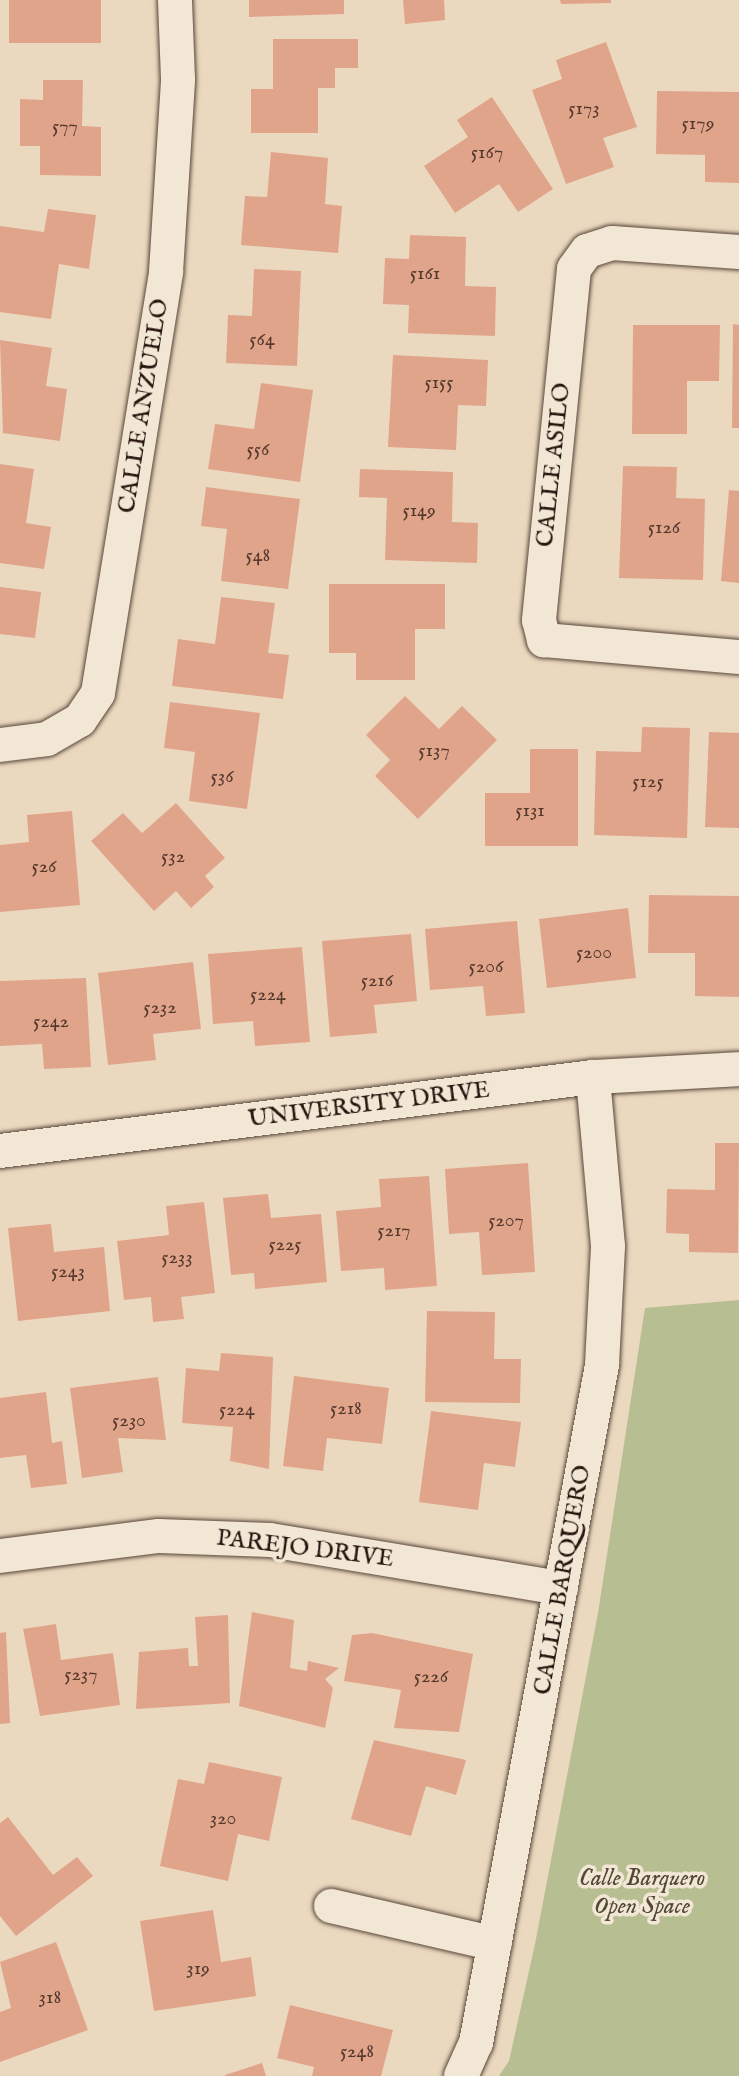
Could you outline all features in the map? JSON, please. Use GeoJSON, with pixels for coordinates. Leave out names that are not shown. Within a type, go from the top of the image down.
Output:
{"type":"FeatureCollection","features":[{"type":"Feature","properties":{"kind":"street","name":"CALLE ANZUELO"},"geometry":{"type":"LineString","coordinates":[[0,745],[47,739],[80,720],[98,693],[166,272],[178,79],[175,0]]}},
{"type":"Feature","properties":{"kind":"street","name":"CALLE ASILO"},"geometry":{"type":"LineString","coordinates":[[739,252],[612,243],[587,251],[574,269],[539,620],[544,640],[739,657]]}},
{"type":"Feature","properties":{"kind":"street","name":"UNIVERSITY DRIVE"},"geometry":{"type":"LineString","coordinates":[[0,1151],[593,1077],[739,1069]]}},
{"type":"Feature","properties":{"kind":"street","name":"CALLE BARQUERO"},"geometry":{"type":"LineString","coordinates":[[461,2076],[476,2043],[602,1365],[608,1246],[593,1077]]}},
{"type":"Feature","properties":{"kind":"street","name":"PAREJO DRIVE"},"geometry":{"type":"LineString","coordinates":[[0,1556],[159,1536],[270,1540],[561,1588]]}},
{"type":"Feature","properties":{"kind":"street"},"geometry":{"type":"LineString","coordinates":[[331,1906],[495,1944]]}},
{"type":"Feature","properties":{"kind":"green space","name":"Calle Barquero Open Space"},"geometry":{"type":"Polygon","coordinates":[[[739,1300],[739,2076],[499,2076],[509,2061],[535,1944],[598,1613],[645,1308],[739,1300]]]}},
{"type":"Feature","properties":{"kind":"building"},"geometry":{"type":"Polygon","coordinates":[[[9,0],[101,0],[101,43],[9,43],[9,0]]]}},
{"type":"Feature","properties":{"kind":"building"},"geometry":{"type":"Polygon","coordinates":[[[249,0],[344,0],[344,14],[249,17],[249,0]]]}},
{"type":"Feature","properties":{"kind":"building"},"geometry":{"type":"Polygon","coordinates":[[[403,0],[444,0],[445,20],[405,24],[403,0]]]}},
{"type":"Feature","properties":{"kind":"building"},"geometry":{"type":"Polygon","coordinates":[[[560,0],[611,0],[611,3],[561,4],[560,0]]]}},
{"type":"Feature","properties":{"kind":"building"},"geometry":{"type":"Polygon","coordinates":[[[273,39],[358,39],[358,68],[335,68],[335,88],[318,88],[318,133],[251,133],[251,89],[273,89],[273,39]]]}},
{"type":"Feature","properties":{"kind":"building"},"geometry":{"type":"Polygon","coordinates":[[[606,42],[637,127],[603,138],[614,167],[566,184],[532,90],[562,79],[556,60],[606,42]]]}},
{"type":"Feature","properties":{"kind":"building"},"geometry":{"type":"Polygon","coordinates":[[[43,80],[83,80],[82,126],[101,127],[101,176],[40,175],[40,146],[20,146],[20,99],[43,100],[43,80]]]}},
{"type":"Feature","properties":{"kind":"building"},"geometry":{"type":"Polygon","coordinates":[[[657,91],[739,92],[739,183],[705,182],[705,155],[656,154],[657,91]]]}},
{"type":"Feature","properties":{"kind":"building"},"geometry":{"type":"Polygon","coordinates":[[[492,97],[553,189],[518,212],[499,184],[455,213],[424,166],[468,137],[457,120],[492,97]]]}},
{"type":"Feature","properties":{"kind":"building"},"geometry":{"type":"Polygon","coordinates":[[[271,152],[328,158],[325,204],[342,206],[338,253],[241,245],[245,196],[267,197],[271,152]]]}},
{"type":"Feature","properties":{"kind":"building"},"geometry":{"type":"Polygon","coordinates":[[[48,209],[96,215],[89,269],[59,264],[51,319],[0,312],[0,226],[44,232],[48,209]]]}},
{"type":"Feature","properties":{"kind":"building"},"geometry":{"type":"Polygon","coordinates":[[[410,235],[466,237],[465,286],[496,287],[495,336],[408,333],[409,305],[383,304],[385,258],[409,259],[410,235]]]}},
{"type":"Feature","properties":{"kind":"building"},"geometry":{"type":"Polygon","coordinates":[[[254,269],[301,271],[297,366],[226,363],[228,315],[252,316],[254,269]]]}},
{"type":"Feature","properties":{"kind":"building"},"geometry":{"type":"Polygon","coordinates":[[[733,324],[739,325],[739,428],[732,428],[733,324]]]}},
{"type":"Feature","properties":{"kind":"building"},"geometry":{"type":"Polygon","coordinates":[[[633,325],[720,325],[719,381],[687,381],[687,434],[632,434],[633,325]]]}},
{"type":"Feature","properties":{"kind":"building"},"geometry":{"type":"Polygon","coordinates":[[[0,340],[52,348],[46,386],[67,389],[60,441],[3,433],[0,340]]]}},
{"type":"Feature","properties":{"kind":"building"},"geometry":{"type":"Polygon","coordinates":[[[393,355],[488,360],[486,406],[458,405],[456,450],[388,447],[393,355]]]}},
{"type":"Feature","properties":{"kind":"building"},"geometry":{"type":"Polygon","coordinates":[[[261,383],[313,390],[300,482],[208,469],[215,424],[254,429],[261,383]]]}},
{"type":"Feature","properties":{"kind":"building"},"geometry":{"type":"Polygon","coordinates":[[[0,464],[34,469],[26,523],[51,527],[44,569],[0,563],[0,464]]]}},
{"type":"Feature","properties":{"kind":"building"},"geometry":{"type":"Polygon","coordinates":[[[623,466],[677,467],[676,498],[705,499],[703,580],[619,578],[623,466]]]}},
{"type":"Feature","properties":{"kind":"building"},"geometry":{"type":"Polygon","coordinates":[[[360,469],[453,472],[452,522],[478,523],[477,563],[385,560],[387,498],[359,497],[360,469]]]}},
{"type":"Feature","properties":{"kind":"building"},"geometry":{"type":"Polygon","coordinates":[[[206,487],[300,499],[288,589],[221,581],[227,529],[201,526],[206,487]]]}},
{"type":"Feature","properties":{"kind":"building"},"geometry":{"type":"Polygon","coordinates":[[[729,490],[739,491],[739,583],[721,581],[729,490]]]}},
{"type":"Feature","properties":{"kind":"building"},"geometry":{"type":"Polygon","coordinates":[[[329,584],[445,584],[445,629],[415,629],[415,680],[356,680],[356,653],[329,653],[329,584]]]}},
{"type":"Feature","properties":{"kind":"building"},"geometry":{"type":"Polygon","coordinates":[[[0,587],[41,592],[35,638],[0,634],[0,587]]]}},
{"type":"Feature","properties":{"kind":"building"},"geometry":{"type":"Polygon","coordinates":[[[221,597],[275,603],[268,653],[289,655],[283,699],[172,686],[178,639],[215,644],[221,597]]]}},
{"type":"Feature","properties":{"kind":"building"},"geometry":{"type":"Polygon","coordinates":[[[405,696],[439,729],[462,706],[497,740],[418,819],[375,776],[390,760],[366,735],[405,696]]]}},
{"type":"Feature","properties":{"kind":"building"},"geometry":{"type":"Polygon","coordinates":[[[170,702],[260,713],[247,809],[189,801],[195,752],[164,748],[170,702]]]}},
{"type":"Feature","properties":{"kind":"building"},"geometry":{"type":"Polygon","coordinates":[[[642,727],[690,728],[687,838],[594,835],[596,751],[641,752],[642,727]]]}},
{"type":"Feature","properties":{"kind":"building"},"geometry":{"type":"Polygon","coordinates":[[[709,732],[739,733],[739,828],[705,827],[709,732]]]}},
{"type":"Feature","properties":{"kind":"building"},"geometry":{"type":"Polygon","coordinates":[[[530,749],[578,749],[578,846],[485,846],[485,793],[530,793],[530,749]]]}},
{"type":"Feature","properties":{"kind":"building"},"geometry":{"type":"Polygon","coordinates":[[[176,803],[225,858],[205,876],[214,887],[191,908],[176,891],[154,911],[91,841],[123,813],[142,833],[176,803]]]}},
{"type":"Feature","properties":{"kind":"building"},"geometry":{"type":"Polygon","coordinates":[[[72,811],[80,905],[0,912],[0,845],[29,842],[27,815],[72,811]]]}},
{"type":"Feature","properties":{"kind":"building"},"geometry":{"type":"Polygon","coordinates":[[[649,895],[739,896],[739,997],[695,996],[695,953],[648,953],[649,895]]]}},
{"type":"Feature","properties":{"kind":"building"},"geometry":{"type":"Polygon","coordinates":[[[628,908],[636,978],[547,988],[539,919],[628,908]]]}},
{"type":"Feature","properties":{"kind":"building"},"geometry":{"type":"Polygon","coordinates":[[[517,921],[525,1013],[486,1016],[483,986],[430,990],[425,929],[517,921]]]}},
{"type":"Feature","properties":{"kind":"building"},"geometry":{"type":"Polygon","coordinates":[[[411,934],[417,1001],[374,1005],[377,1033],[330,1037],[322,941],[411,934]]]}},
{"type":"Feature","properties":{"kind":"building"},"geometry":{"type":"Polygon","coordinates":[[[302,947],[310,1042],[255,1046],[253,1021],[213,1024],[208,954],[302,947]]]}},
{"type":"Feature","properties":{"kind":"building"},"geometry":{"type":"Polygon","coordinates":[[[193,962],[201,1029],[153,1034],[156,1060],[108,1065],[98,973],[193,962]]]}},
{"type":"Feature","properties":{"kind":"building"},"geometry":{"type":"Polygon","coordinates":[[[86,978],[91,1067],[44,1069],[42,1044],[0,1046],[0,981],[86,978]]]}},
{"type":"Feature","properties":{"kind":"building"},"geometry":{"type":"Polygon","coordinates":[[[715,1143],[739,1143],[738,1253],[689,1252],[689,1234],[666,1233],[667,1189],[715,1190],[715,1143]]]}},
{"type":"Feature","properties":{"kind":"building"},"geometry":{"type":"Polygon","coordinates":[[[528,1163],[535,1272],[482,1275],[479,1232],[449,1234],[445,1169],[528,1163]]]}},
{"type":"Feature","properties":{"kind":"building"},"geometry":{"type":"Polygon","coordinates":[[[429,1176],[437,1286],[385,1290],[384,1268],[341,1271],[336,1211],[381,1207],[379,1179],[429,1176]]]}},
{"type":"Feature","properties":{"kind":"building"},"geometry":{"type":"Polygon","coordinates":[[[268,1194],[271,1218],[321,1214],[327,1282],[255,1289],[254,1273],[231,1275],[223,1198],[268,1194]]]}},
{"type":"Feature","properties":{"kind":"building"},"geometry":{"type":"Polygon","coordinates":[[[204,1202],[215,1293],[181,1297],[184,1319],[153,1322],[151,1297],[124,1300],[117,1241],[169,1235],[166,1206],[204,1202]]]}},
{"type":"Feature","properties":{"kind":"building"},"geometry":{"type":"Polygon","coordinates":[[[51,1224],[54,1252],[104,1247],[110,1311],[18,1321],[8,1228],[51,1224]]]}},
{"type":"Feature","properties":{"kind":"building"},"geometry":{"type":"Polygon","coordinates":[[[427,1311],[495,1312],[494,1359],[521,1359],[520,1403],[425,1402],[427,1311]]]}},
{"type":"Feature","properties":{"kind":"building"},"geometry":{"type":"Polygon","coordinates":[[[221,1353],[273,1357],[269,1469],[230,1461],[233,1427],[182,1423],[186,1368],[219,1371],[221,1353]]]}},
{"type":"Feature","properties":{"kind":"building"},"geometry":{"type":"Polygon","coordinates":[[[294,1376],[389,1388],[382,1444],[327,1438],[323,1471],[283,1466],[294,1376]]]}},
{"type":"Feature","properties":{"kind":"building"},"geometry":{"type":"Polygon","coordinates":[[[158,1377],[166,1440],[118,1438],[123,1472],[82,1478],[70,1388],[158,1377]]]}},
{"type":"Feature","properties":{"kind":"building"},"geometry":{"type":"Polygon","coordinates":[[[46,1392],[52,1443],[62,1441],[67,1484],[31,1488],[26,1455],[0,1458],[0,1398],[46,1392]]]}},
{"type":"Feature","properties":{"kind":"building"},"geometry":{"type":"Polygon","coordinates":[[[431,1411],[521,1422],[515,1467],[484,1463],[478,1510],[419,1502],[431,1411]]]}},
{"type":"Feature","properties":{"kind":"building"},"geometry":{"type":"Polygon","coordinates":[[[252,1612],[294,1620],[290,1668],[307,1671],[308,1661],[339,1668],[325,1679],[333,1688],[325,1728],[239,1706],[252,1612]]]}},
{"type":"Feature","properties":{"kind":"building"},"geometry":{"type":"Polygon","coordinates":[[[228,1615],[230,1703],[136,1709],[139,1652],[188,1648],[189,1666],[198,1666],[195,1617],[228,1615]]]}},
{"type":"Feature","properties":{"kind":"building"},"geometry":{"type":"Polygon","coordinates":[[[56,1624],[61,1660],[113,1653],[120,1705],[40,1716],[23,1629],[56,1624]]]}},
{"type":"Feature","properties":{"kind":"building"},"geometry":{"type":"Polygon","coordinates":[[[6,1632],[10,1723],[0,1724],[0,1633],[6,1632]]]}},
{"type":"Feature","properties":{"kind":"building"},"geometry":{"type":"Polygon","coordinates":[[[372,1633],[473,1654],[459,1732],[394,1728],[401,1690],[344,1681],[352,1635],[372,1633]]]}},
{"type":"Feature","properties":{"kind":"building"},"geometry":{"type":"Polygon","coordinates":[[[374,1740],[466,1760],[456,1795],[426,1786],[411,1836],[351,1819],[374,1740]]]}},
{"type":"Feature","properties":{"kind":"building"},"geometry":{"type":"Polygon","coordinates":[[[209,1762],[282,1777],[269,1841],[238,1834],[228,1881],[160,1866],[178,1779],[204,1784],[209,1762]]]}},
{"type":"Feature","properties":{"kind":"building"},"geometry":{"type":"Polygon","coordinates":[[[8,1817],[53,1875],[77,1857],[93,1876],[16,1936],[0,1916],[0,1823],[8,1817]]]}},
{"type":"Feature","properties":{"kind":"building"},"geometry":{"type":"Polygon","coordinates":[[[213,1910],[221,1962],[251,1957],[256,1996],[154,2011],[140,1921],[213,1910]]]}},
{"type":"Feature","properties":{"kind":"building"},"geometry":{"type":"Polygon","coordinates":[[[56,1942],[88,2030],[0,2062],[0,2012],[11,2008],[0,1962],[56,1942]]]}},
{"type":"Feature","properties":{"kind":"building"},"geometry":{"type":"Polygon","coordinates":[[[290,2005],[393,2030],[381,2076],[312,2076],[314,2067],[277,2058],[290,2005]]]}},
{"type":"Feature","properties":{"kind":"building"},"geometry":{"type":"Polygon","coordinates":[[[262,2063],[266,2076],[225,2076],[225,2075],[262,2063]]]}}]}
